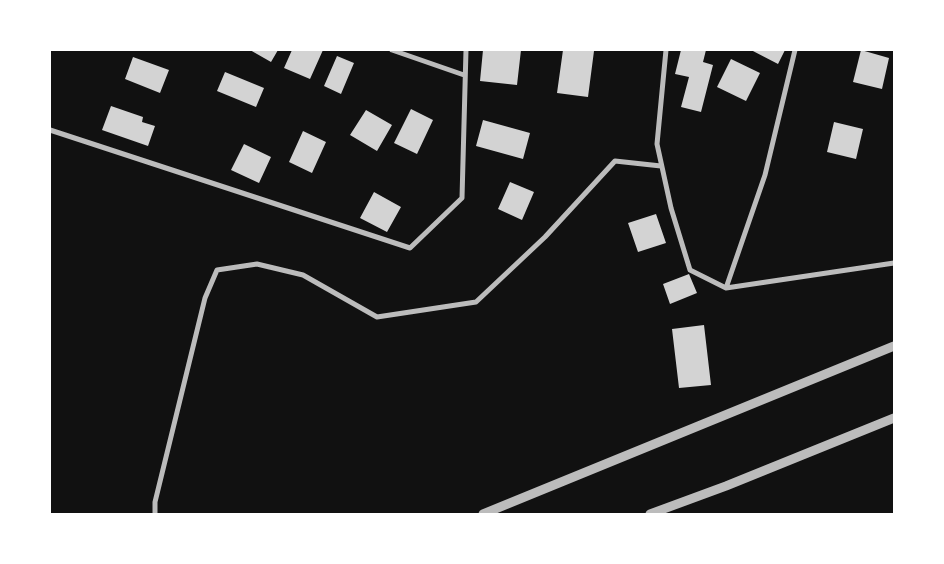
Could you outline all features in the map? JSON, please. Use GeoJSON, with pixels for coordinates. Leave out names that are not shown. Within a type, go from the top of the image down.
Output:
{"type":"FeatureCollection","features":[{"type":"Feature","properties":{"kind":"street"},"geometry":{"type":"LineString","coordinates":[[392,50],[464,75]]}},
{"type":"Feature","properties":{"kind":"street"},"geometry":{"type":"LineString","coordinates":[[50,130],[410,248],[462,198],[466,50]]}},
{"type":"Feature","properties":{"kind":"street"},"geometry":{"type":"LineString","coordinates":[[666,50],[657,144],[671,208],[690,270],[726,288],[894,263]]}},
{"type":"Feature","properties":{"kind":"street"},"geometry":{"type":"LineString","coordinates":[[726,288],[765,175],[795,50]]}},
{"type":"Feature","properties":{"kind":"street"},"geometry":{"type":"LineString","coordinates":[[155,514],[155,502],[205,298],[217,270],[257,264],[303,275],[378,317],[476,302],[546,237],[615,161],[662,166]]}},
{"type":"Feature","properties":{"kind":"street"},"geometry":{"type":"LineString","coordinates":[[483,514],[894,346]]}},
{"type":"Feature","properties":{"kind":"street"},"geometry":{"type":"LineString","coordinates":[[650,514],[726,486],[894,418]]}},
{"type":"Feature","properties":{"kind":"building"},"geometry":{"type":"Polygon","coordinates":[[[250,50],[278,50],[271,62],[250,50]]]}},
{"type":"Feature","properties":{"kind":"building"},"geometry":{"type":"Polygon","coordinates":[[[292,50],[323,50],[310,79],[284,68],[292,50]]]}},
{"type":"Feature","properties":{"kind":"building"},"geometry":{"type":"Polygon","coordinates":[[[483,50],[521,50],[517,85],[480,81],[483,50]]]}},
{"type":"Feature","properties":{"kind":"building"},"geometry":{"type":"Polygon","coordinates":[[[563,50],[594,51],[588,97],[557,93],[563,50]]]}},
{"type":"Feature","properties":{"kind":"building"},"geometry":{"type":"Polygon","coordinates":[[[681,50],[706,50],[703,62],[713,65],[701,112],[681,107],[689,77],[675,74],[681,50]]]}},
{"type":"Feature","properties":{"kind":"building"},"geometry":{"type":"Polygon","coordinates":[[[751,50],[785,50],[778,64],[751,50]]]}},
{"type":"Feature","properties":{"kind":"building"},"geometry":{"type":"Polygon","coordinates":[[[861,50],[889,58],[882,89],[853,82],[861,50]]]}},
{"type":"Feature","properties":{"kind":"building"},"geometry":{"type":"Polygon","coordinates":[[[337,56],[354,63],[341,94],[324,86],[337,56]]]}},
{"type":"Feature","properties":{"kind":"building"},"geometry":{"type":"Polygon","coordinates":[[[133,57],[169,70],[160,93],[125,79],[133,57]]]}},
{"type":"Feature","properties":{"kind":"building"},"geometry":{"type":"Polygon","coordinates":[[[731,59],[760,73],[746,101],[717,87],[731,59]]]}},
{"type":"Feature","properties":{"kind":"building"},"geometry":{"type":"Polygon","coordinates":[[[225,72],[264,88],[256,107],[217,91],[225,72]]]}},
{"type":"Feature","properties":{"kind":"building"},"geometry":{"type":"Polygon","coordinates":[[[111,106],[143,117],[142,122],[155,126],[148,146],[102,130],[111,106]]]}},
{"type":"Feature","properties":{"kind":"building"},"geometry":{"type":"Polygon","coordinates":[[[411,109],[433,120],[417,154],[394,143],[411,109]]]}},
{"type":"Feature","properties":{"kind":"building"},"geometry":{"type":"Polygon","coordinates":[[[366,110],[392,125],[377,151],[350,135],[366,110]]]}},
{"type":"Feature","properties":{"kind":"building"},"geometry":{"type":"Polygon","coordinates":[[[483,120],[530,133],[523,159],[476,146],[483,120]]]}},
{"type":"Feature","properties":{"kind":"building"},"geometry":{"type":"Polygon","coordinates":[[[834,122],[863,129],[856,159],[827,152],[834,122]]]}},
{"type":"Feature","properties":{"kind":"building"},"geometry":{"type":"Polygon","coordinates":[[[303,131],[326,142],[312,173],[289,162],[303,131]]]}},
{"type":"Feature","properties":{"kind":"building"},"geometry":{"type":"Polygon","coordinates":[[[244,144],[271,157],[259,183],[231,170],[244,144]]]}},
{"type":"Feature","properties":{"kind":"building"},"geometry":{"type":"Polygon","coordinates":[[[510,182],[534,192],[522,220],[498,209],[510,182]]]}},
{"type":"Feature","properties":{"kind":"building"},"geometry":{"type":"Polygon","coordinates":[[[374,192],[401,207],[387,232],[360,218],[374,192]]]}},
{"type":"Feature","properties":{"kind":"building"},"geometry":{"type":"Polygon","coordinates":[[[656,214],[666,243],[638,252],[628,223],[656,214]]]}},
{"type":"Feature","properties":{"kind":"building"},"geometry":{"type":"Polygon","coordinates":[[[689,274],[697,293],[670,304],[663,284],[689,274]]]}},
{"type":"Feature","properties":{"kind":"building"},"geometry":{"type":"Polygon","coordinates":[[[704,325],[711,385],[679,388],[672,329],[704,325]]]}}]}
